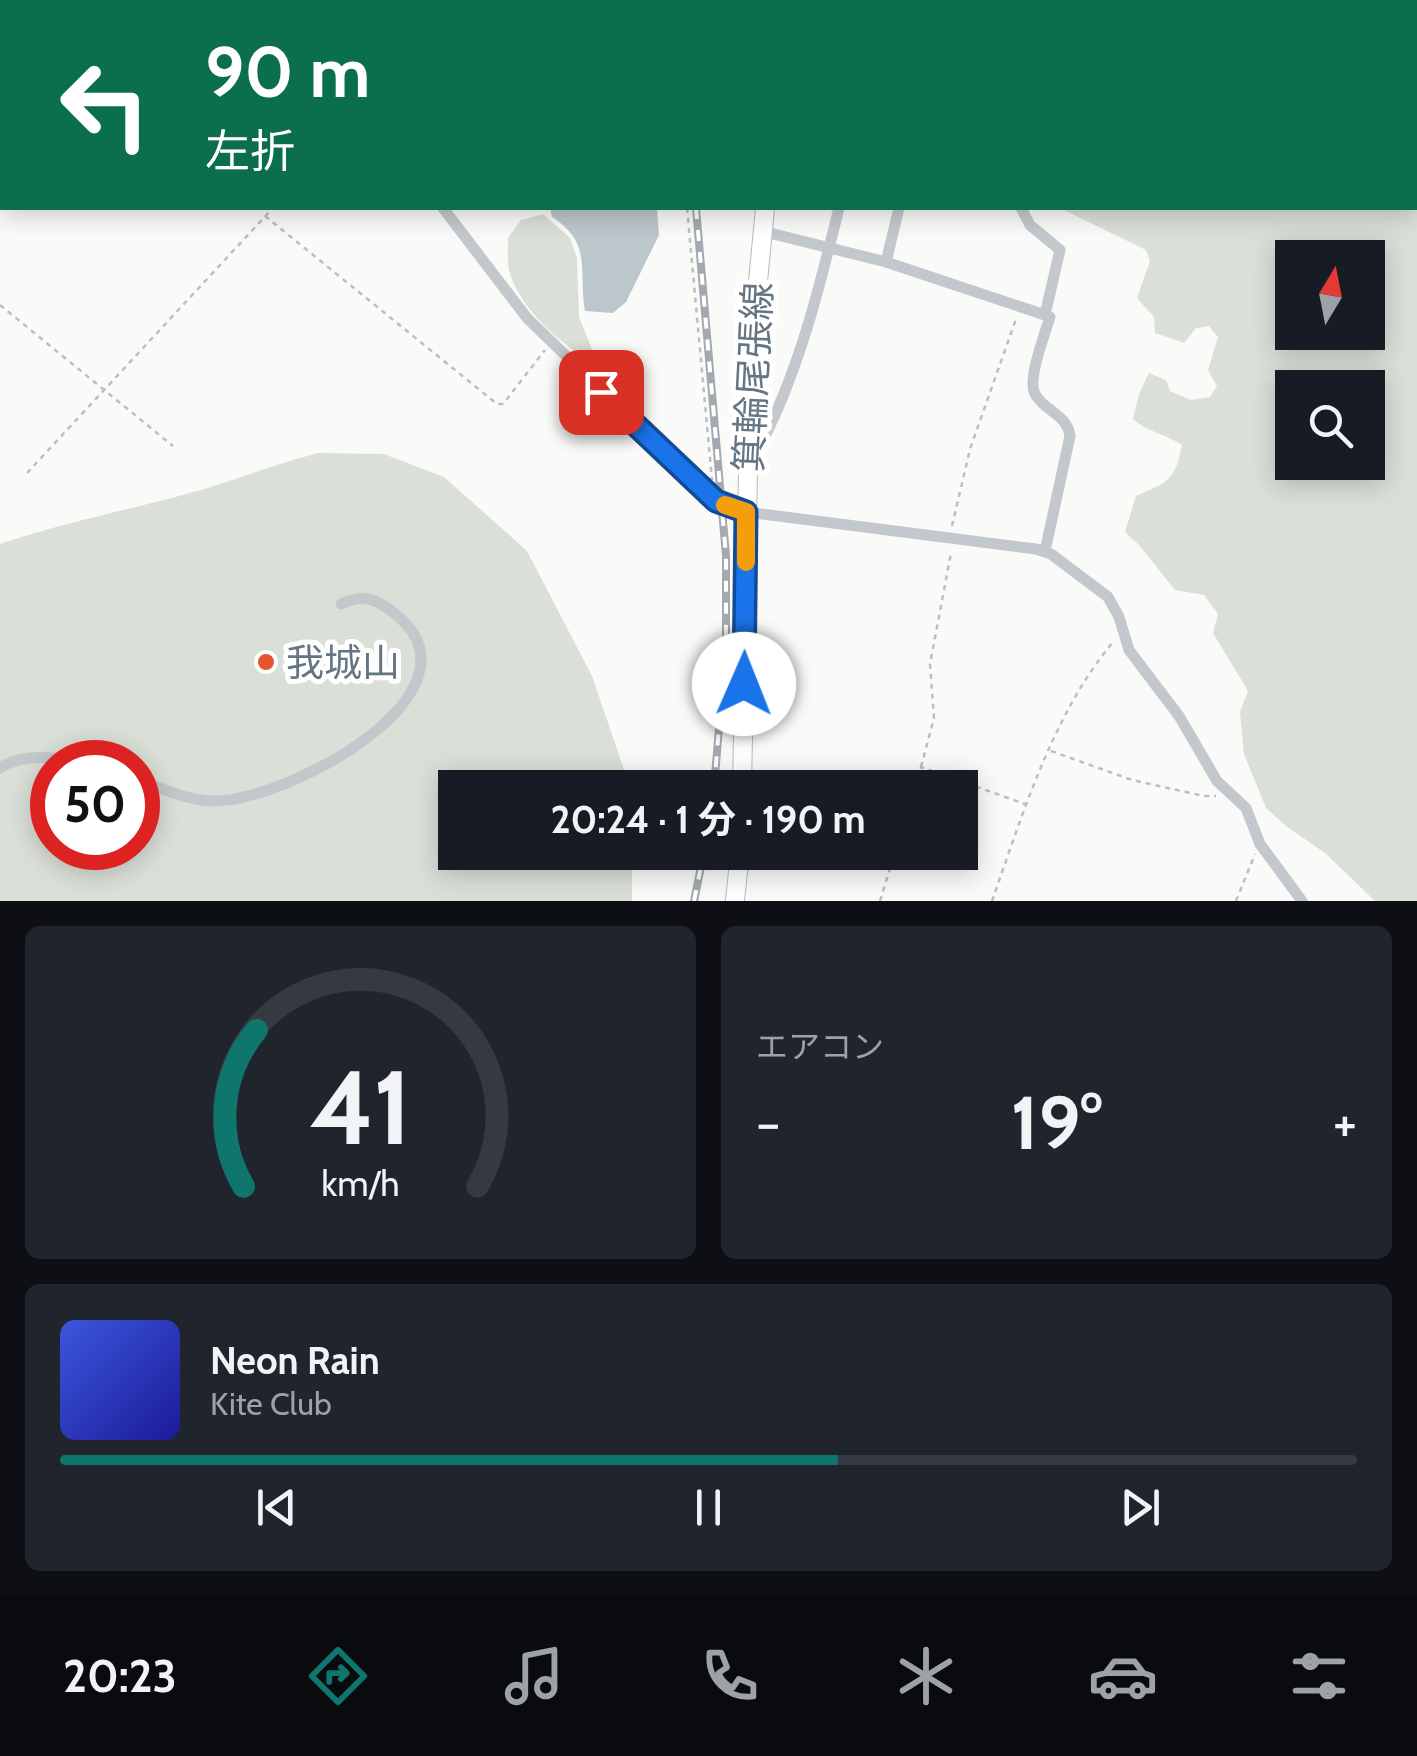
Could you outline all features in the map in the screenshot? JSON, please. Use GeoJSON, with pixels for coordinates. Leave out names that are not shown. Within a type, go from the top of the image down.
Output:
{"type":"FeatureCollection","features":[{"type":"Feature","properties":{"kind":"main road","name":"箕輪尾張線"},"geometry":{"type":"LineString","coordinates":[[742,770],[750,366],[765,210]]}},
{"type":"Feature","properties":{"kind":"main road"},"geometry":{"type":"LineString","coordinates":[[735,901],[738,870]]}},
{"type":"Feature","properties":{"kind":"street"},"geometry":{"type":"LineString","coordinates":[[446,210],[551,344],[716,501],[746,512],[1045,551],[1108,598],[1119,617],[1129,650],[1179,716],[1224,788],[1246,808],[1260,844],[1302,901]]}},
{"type":"Feature","properties":{"kind":"street"},"geometry":{"type":"LineString","coordinates":[[748,440],[764,438],[778,411],[839,210]]}},
{"type":"Feature","properties":{"kind":"street"},"geometry":{"type":"LineString","coordinates":[[886,262],[899,210]]}},
{"type":"Feature","properties":{"kind":"street"},"geometry":{"type":"LineString","coordinates":[[1022,210],[1030,225],[1060,250],[1046,315]]}},
{"type":"Feature","properties":{"kind":"street"},"geometry":{"type":"LineString","coordinates":[[762,231],[886,262],[1050,317],[1035,372],[1035,394],[1063,419],[1070,436],[1045,551]]}},
{"type":"Feature","properties":{"kind":"street"},"geometry":{"type":"LineString","coordinates":[[160,788],[211,801],[240,798],[339,756],[386,724],[418,680],[423,661],[414,633],[375,599],[357,597],[341,604]]}},
{"type":"Feature","properties":{"kind":"street"},"geometry":{"type":"LineString","coordinates":[[0,768],[30,758]]}},
{"type":"Feature","properties":{"kind":"path"},"geometry":{"type":"LineString","coordinates":[[28,473],[271,210]]}},
{"type":"Feature","properties":{"kind":"path"},"geometry":{"type":"LineString","coordinates":[[687,210],[712,475],[709,495]]}},
{"type":"Feature","properties":{"kind":"path"},"geometry":{"type":"LineString","coordinates":[[265,216],[496,404],[503,404],[551,344]]}},
{"type":"Feature","properties":{"kind":"path"},"geometry":{"type":"LineString","coordinates":[[0,305],[173,446]]}},
{"type":"Feature","properties":{"kind":"path"},"geometry":{"type":"LineString","coordinates":[[920,770],[934,718],[930,664],[953,538],[950,533],[970,449],[1020,308]]}},
{"type":"Feature","properties":{"kind":"path"},"geometry":{"type":"LineString","coordinates":[[992,901],[1050,751],[1083,684],[1112,642],[1123,635]]}},
{"type":"Feature","properties":{"kind":"path"},"geometry":{"type":"LineString","coordinates":[[1050,751],[1132,780],[1204,796],[1215,796],[1224,788]]}},
{"type":"Feature","properties":{"kind":"path"},"geometry":{"type":"LineString","coordinates":[[921,767],[1026,805]]}},
{"type":"Feature","properties":{"kind":"path"},"geometry":{"type":"LineString","coordinates":[[1236,901],[1260,844]]}},
{"type":"Feature","properties":{"kind":"path"},"geometry":{"type":"LineString","coordinates":[[880,901],[889,870]]}},
{"type":"Feature","properties":{"kind":"shaded area"},"geometry":{"type":"Polygon","coordinates":[[[550,210],[657,210],[659,235],[626,302],[613,313],[585,311],[579,247],[552,217],[550,210]]]}},
{"type":"Feature","properties":{"kind":"shaded area"},"geometry":{"type":"Polygon","coordinates":[[[1064,210],[1417,210],[1417,901],[1375,901],[1325,853],[1266,808],[1244,754],[1240,712],[1248,691],[1213,633],[1218,614],[1204,595],[1175,590],[1125,532],[1136,496],[1168,479],[1182,445],[1133,419],[1149,373],[1166,380],[1170,391],[1191,400],[1210,397],[1217,386],[1208,370],[1218,337],[1209,326],[1196,328],[1184,343],[1155,333],[1154,317],[1137,298],[1150,261],[1146,250],[1064,210]]]}},
{"type":"Feature","properties":{"kind":"shaded area"},"geometry":{"type":"Polygon","coordinates":[[[543,214],[570,238],[577,258],[579,317],[600,369],[533,314],[508,266],[508,238],[521,220],[543,214]]]}},
{"type":"Feature","properties":{"kind":"shaded area"},"geometry":{"type":"Polygon","coordinates":[[[318,453],[384,454],[444,477],[527,551],[592,676],[624,770],[438,770],[438,870],[632,870],[632,901],[0,901],[0,544],[197,491],[318,453]]]}},
{"type":"Feature","properties":{"kind":"railway"},"geometry":{"type":"LineString","coordinates":[[696,210],[726,556],[726,643],[715,770]]}},
{"type":"Feature","properties":{"kind":"railway"},"geometry":{"type":"LineString","coordinates":[[694,901],[700,870]]}},
{"type":"Feature","properties":{"kind":"slow traffic"},"geometry":{"type":"LineString","coordinates":[[725,505],[746,512],[746,562]]}},
{"type":"Feature","properties":{"kind":"place","name":"我城山"},"geometry":{"type":"Point","coordinates":[266,662]}},
{"type":"Feature","properties":{"kind":"route"},"geometry":{"type":"LineString","coordinates":[[601,392],[716,501],[746,512],[744,684]]}}]}
